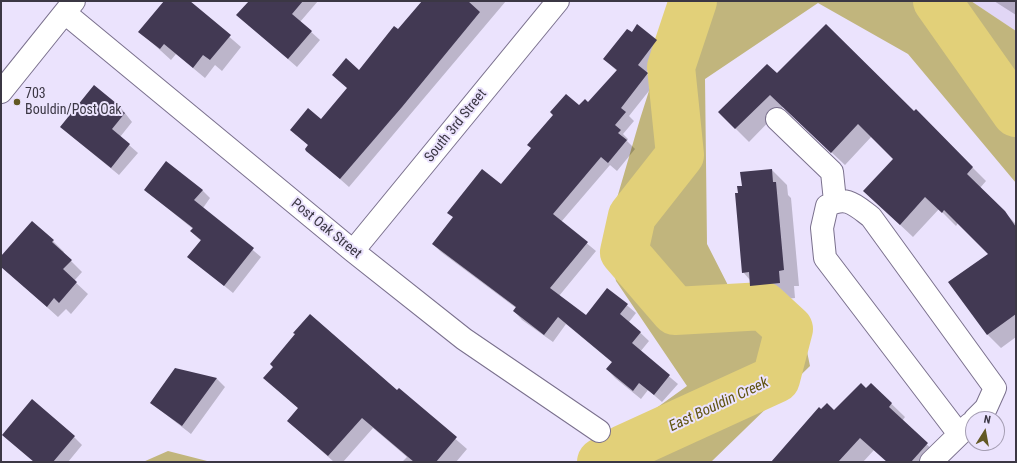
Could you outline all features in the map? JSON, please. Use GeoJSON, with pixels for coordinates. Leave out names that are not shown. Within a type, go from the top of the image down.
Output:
{"type":"FeatureCollection","features":[{"type":"Feature","properties":{"kind":"street","name":"South 3rd Street"},"geometry":{"type":"LineString","coordinates":[[353,251],[558,1]]}},
{"type":"Feature","properties":{"kind":"street","name":"Post Oak Street"},"geometry":{"type":"LineString","coordinates":[[72,4],[353,251],[464,339],[598,431]]}},
{"type":"Feature","properties":{"kind":"street"},"geometry":{"type":"LineString","coordinates":[[1,92],[72,4]]}},
{"type":"Feature","properties":{"kind":"street"},"geometry":{"type":"LineString","coordinates":[[777,119],[832,172],[835,202]]}},
{"type":"Feature","properties":{"kind":"street"},"geometry":{"type":"LineString","coordinates":[[965,420],[825,258],[822,228],[827,206],[835,202],[851,201],[871,217],[995,388],[986,408],[983,411]]}},
{"type":"Feature","properties":{"kind":"street"},"geometry":{"type":"LineString","coordinates":[[931,462],[965,429]]}},
{"type":"Feature","properties":{"kind":"shaded area"},"geometry":{"type":"Polygon","coordinates":[[[672,1],[971,1],[1016,31],[1016,183],[908,54],[818,3],[705,79],[707,244],[735,299],[784,299],[803,332],[810,366],[711,462],[581,462],[687,386],[616,281],[606,236],[640,119],[671,22],[672,1]]]}},
{"type":"Feature","properties":{"kind":"shaded area"},"geometry":{"type":"Polygon","coordinates":[[[971,1],[1016,1],[1016,31],[971,1]]]}},
{"type":"Feature","properties":{"kind":"shaded area"},"geometry":{"type":"Polygon","coordinates":[[[168,451],[211,462],[143,462],[168,451]]]}},
{"type":"Feature","properties":{"kind":"building"},"geometry":{"type":"Polygon","coordinates":[[[164,1],[190,1],[231,35],[210,60],[203,55],[193,68],[164,44],[160,49],[138,32],[164,1]]]}},
{"type":"Feature","properties":{"kind":"building"},"geometry":{"type":"Polygon","coordinates":[[[249,1],[303,1],[292,14],[312,31],[288,59],[236,15],[249,1]]]}},
{"type":"Feature","properties":{"kind":"building"},"geometry":{"type":"Polygon","coordinates":[[[422,1],[468,1],[480,12],[402,107],[340,179],[306,151],[305,149],[308,145],[290,130],[308,108],[321,119],[347,88],[332,75],[346,58],[359,70],[394,26],[398,29],[422,1]]]}},
{"type":"Feature","properties":{"kind":"building"},"geometry":{"type":"Polygon","coordinates":[[[637,24],[657,40],[638,65],[648,73],[621,108],[626,112],[615,125],[621,130],[618,133],[627,140],[608,163],[601,157],[553,214],[588,242],[550,288],[586,315],[607,288],[628,304],[620,314],[641,332],[632,343],[670,375],[654,395],[639,383],[633,391],[606,369],[612,362],[558,317],[544,335],[513,311],[516,307],[432,244],[453,217],[447,213],[482,169],[501,184],[531,148],[527,145],[553,115],[550,112],[566,94],[579,105],[585,99],[588,102],[617,70],[603,59],[627,29],[632,32],[637,24]]]}},
{"type":"Feature","properties":{"kind":"building"},"geometry":{"type":"Polygon","coordinates":[[[826,24],[914,111],[916,109],[973,167],[967,174],[1005,211],[1016,227],[1016,314],[987,335],[948,282],[988,254],[944,210],[942,213],[925,197],[900,225],[863,191],[893,159],[858,124],[831,153],[770,95],[735,129],[718,112],[767,64],[777,73],[826,24]]]}},
{"type":"Feature","properties":{"kind":"building"},"geometry":{"type":"Polygon","coordinates":[[[94,85],[122,108],[120,110],[125,113],[112,129],[130,144],[111,168],[60,127],[94,85]]]}},
{"type":"Feature","properties":{"kind":"building"},"geometry":{"type":"Polygon","coordinates":[[[166,161],[203,190],[194,200],[254,248],[224,286],[187,257],[201,240],[190,231],[193,228],[144,190],[166,161]]]}},
{"type":"Feature","properties":{"kind":"building"},"geometry":{"type":"Polygon","coordinates":[[[772,169],[773,182],[776,182],[784,270],[779,271],[780,283],[750,286],[749,272],[742,273],[735,193],[738,193],[737,186],[742,186],[740,172],[772,169]]]}},
{"type":"Feature","properties":{"kind":"building"},"geometry":{"type":"Polygon","coordinates":[[[32,221],[54,240],[52,242],[72,260],[63,269],[77,282],[59,303],[54,298],[47,307],[1,267],[1,256],[32,221]]]}},
{"type":"Feature","properties":{"kind":"building"},"geometry":{"type":"Polygon","coordinates":[[[310,314],[397,390],[399,388],[457,437],[436,462],[414,462],[362,418],[328,456],[287,421],[298,408],[263,378],[273,367],[270,364],[295,334],[293,333],[310,314]]]}},
{"type":"Feature","properties":{"kind":"building"},"geometry":{"type":"Polygon","coordinates":[[[175,368],[217,378],[182,426],[150,403],[175,368]]]}},
{"type":"Feature","properties":{"kind":"building"},"geometry":{"type":"Polygon","coordinates":[[[861,383],[866,388],[871,383],[892,403],[889,407],[928,443],[911,462],[887,462],[860,438],[838,462],[771,462],[819,407],[821,409],[827,403],[834,410],[861,383]]]}},
{"type":"Feature","properties":{"kind":"building"},"geometry":{"type":"Polygon","coordinates":[[[32,399],[75,436],[53,462],[34,462],[2,435],[32,399]]]}},
{"type":"Feature","properties":{"kind":"waterway","name":"East Bouldin Creek"},"geometry":{"type":"LineString","coordinates":[[601,462],[625,448],[776,379],[789,329],[764,306],[675,311],[624,252],[632,216],[680,155],[671,67],[693,1]]}},
{"type":"Feature","properties":{"kind":"waterway","name":"East Bouldin Creek"},"geometry":{"type":"LineString","coordinates":[[937,1],[1016,113]]}},
{"type":"Feature","properties":{"kind":"place","name":"703 Bouldin/Post Oak"},"geometry":{"type":"Point","coordinates":[17,102]}}]}
